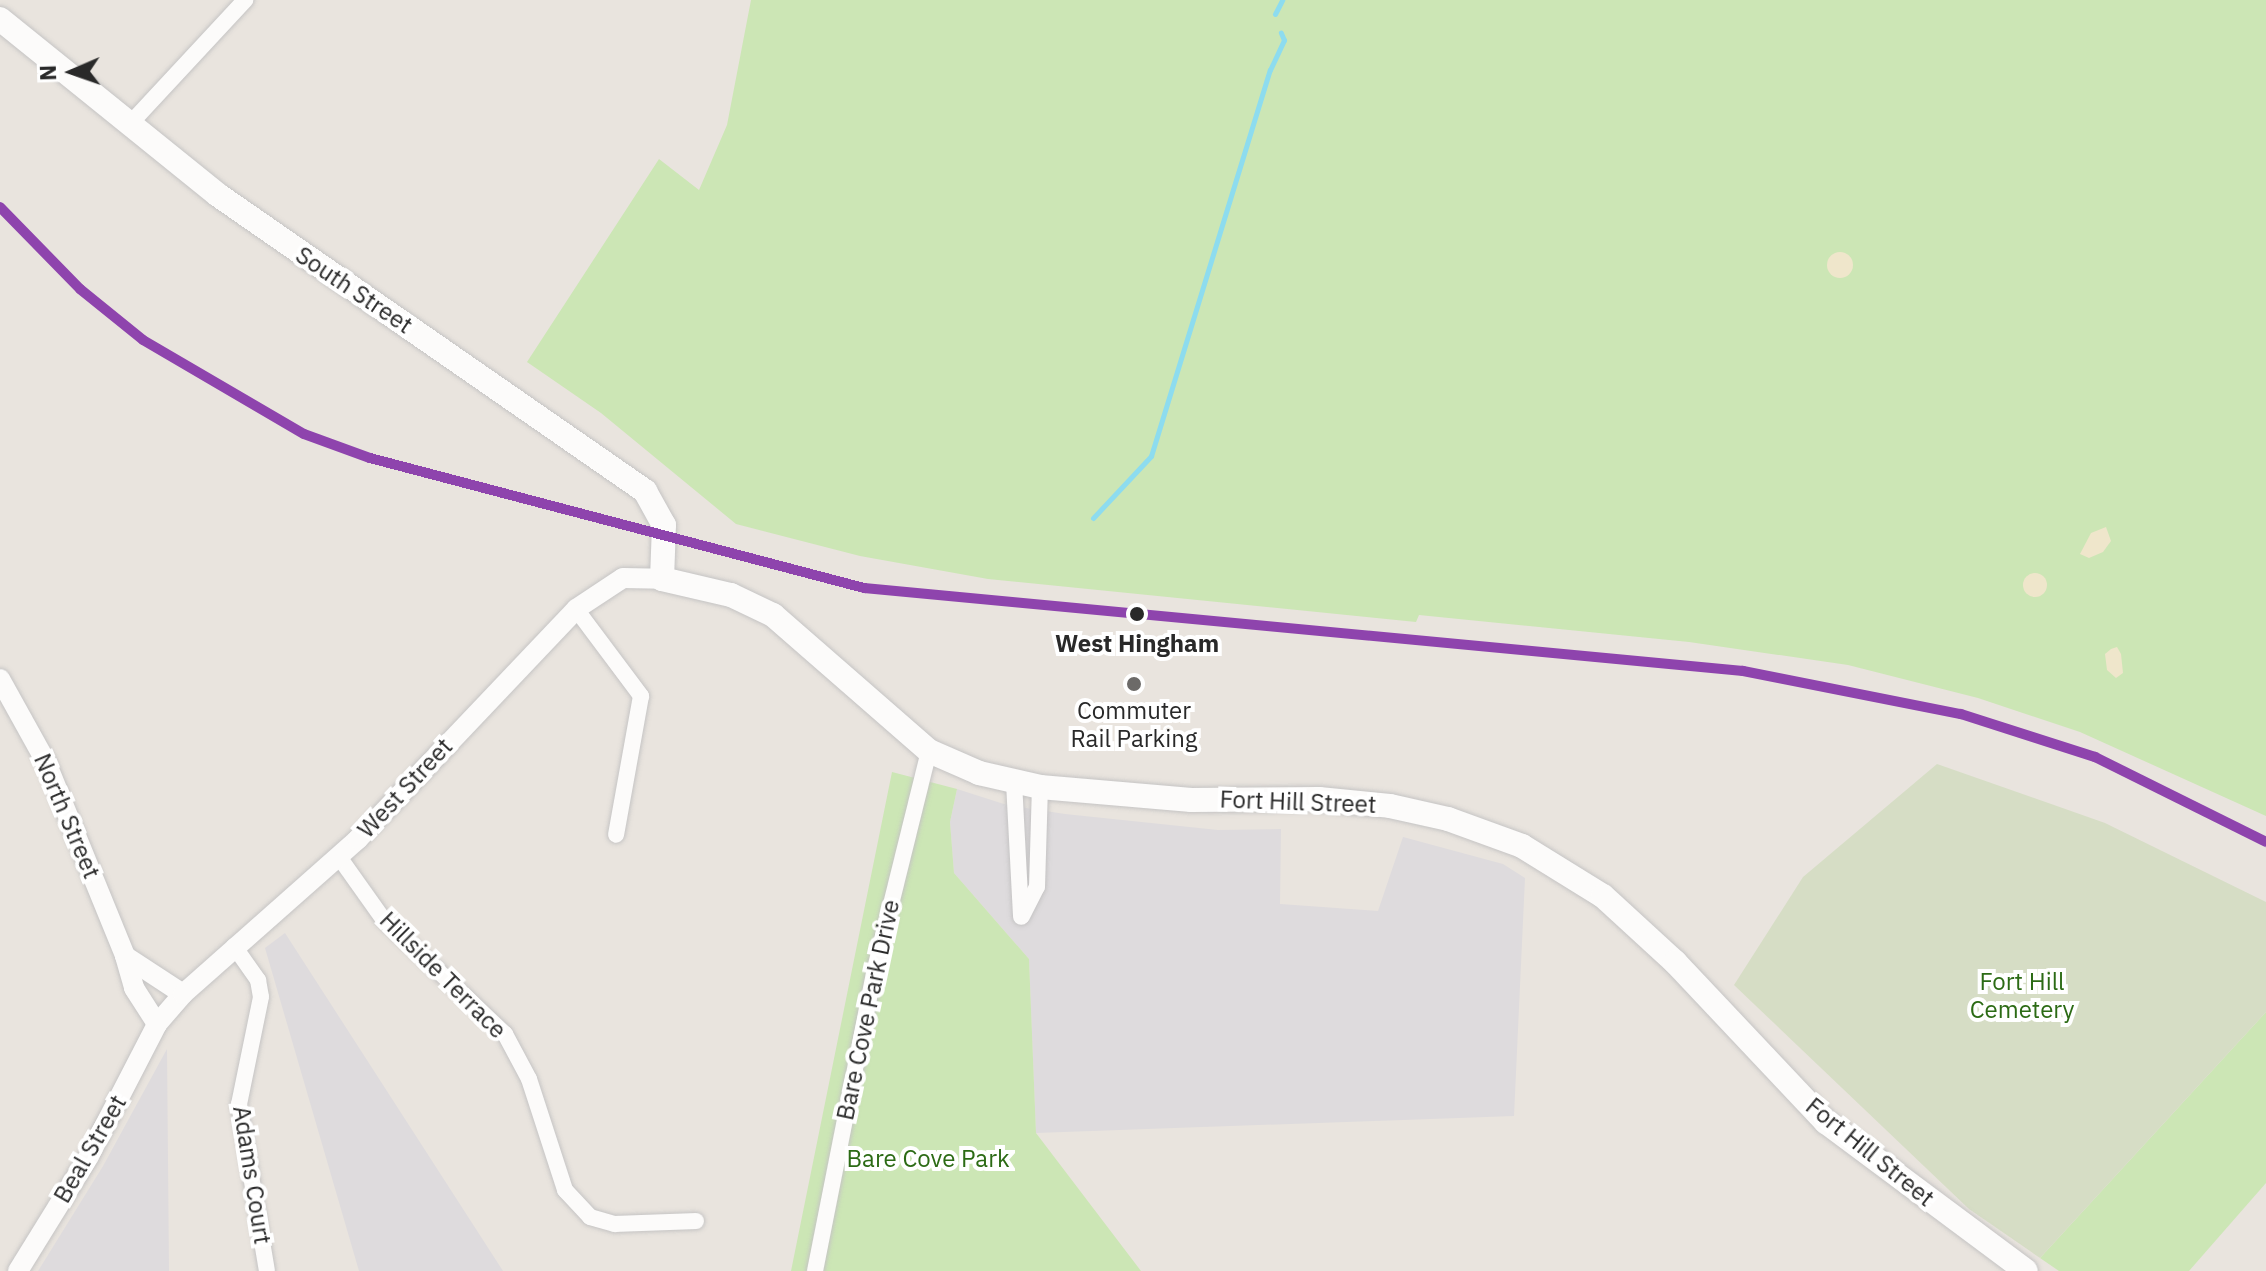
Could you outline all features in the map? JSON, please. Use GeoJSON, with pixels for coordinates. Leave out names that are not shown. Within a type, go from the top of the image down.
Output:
{"type":"FeatureCollection","features":[{"type":"Feature","properties":{"kind":"main road","name":"South Street"},"geometry":{"type":"LineString","coordinates":[[0,19],[129,125],[321,270],[645,491],[664,525],[662,579]]}},
{"type":"Feature","properties":{"kind":"main road","name":"Fort Hill Street"},"geometry":{"type":"LineString","coordinates":[[662,579],[731,595],[773,615],[929,751],[1014,782],[1191,800],[1319,799],[1390,806],[1448,819],[1522,846],[1613,905],[1826,1122],[2026,1271]]}},
{"type":"Feature","properties":{"kind":"street"},"geometry":{"type":"LineString","coordinates":[[129,125],[245,0]]}},
{"type":"Feature","properties":{"kind":"street","name":"West Street"},"geometry":{"type":"LineString","coordinates":[[157,1024],[183,994],[234,946],[339,857],[576,609],[623,578],[662,579]]}},
{"type":"Feature","properties":{"kind":"street"},"geometry":{"type":"LineString","coordinates":[[576,609],[641,696],[616,835]]}},
{"type":"Feature","properties":{"kind":"street","name":"North Street"},"geometry":{"type":"LineString","coordinates":[[0,679],[46,762],[125,956],[134,988],[157,1024]]}},
{"type":"Feature","properties":{"kind":"street","name":"Bare Cove Park Drive"},"geometry":{"type":"LineString","coordinates":[[815,1271],[875,969],[929,751]]}},
{"type":"Feature","properties":{"kind":"street"},"geometry":{"type":"LineString","coordinates":[[1014,782],[1021,917],[1037,887],[1040,787]]}},
{"type":"Feature","properties":{"kind":"street","name":"Hillside Terrace"},"geometry":{"type":"LineString","coordinates":[[339,857],[383,919],[505,1034],[529,1079],[565,1190],[590,1217],[615,1224],[696,1221]]}},
{"type":"Feature","properties":{"kind":"street","name":"Adams Court"},"geometry":{"type":"LineString","coordinates":[[234,946],[258,980],[261,997],[239,1104],[267,1271]]}},
{"type":"Feature","properties":{"kind":"street"},"geometry":{"type":"LineString","coordinates":[[125,956],[183,994]]}},
{"type":"Feature","properties":{"kind":"street","name":"Beal Street"},"geometry":{"type":"LineString","coordinates":[[18,1271],[89,1156],[157,1024]]}},
{"type":"Feature","properties":{"kind":"shaded area"},"geometry":{"type":"Polygon","coordinates":[[[957,789],[1007,805],[1065,814],[1218,830],[1281,829],[1280,904],[1378,911],[1403,837],[1503,864],[1525,878],[1514,1116],[1036,1133],[1029,959],[954,873],[950,822],[957,789]]]}},
{"type":"Feature","properties":{"kind":"shaded area"},"geometry":{"type":"Polygon","coordinates":[[[285,933],[503,1271],[359,1271],[265,948],[285,933]]]}},
{"type":"Feature","properties":{"kind":"shaded area"},"geometry":{"type":"Polygon","coordinates":[[[167,1049],[169,1271],[38,1271],[103,1166],[167,1049]]]}},
{"type":"Feature","properties":{"kind":"green space"},"geometry":{"type":"Polygon","coordinates":[[[751,0],[2266,0],[2266,816],[2080,732],[1978,698],[1848,665],[1689,642],[1419,615],[1416,622],[988,579],[860,556],[736,524],[601,413],[527,362],[659,159],[699,190],[727,125],[751,0]]]}},
{"type":"Feature","properties":{"kind":"green space","name":"Fort Hill Cemetery"},"geometry":{"type":"Polygon","coordinates":[[[1937,764],[2105,823],[2266,902],[2266,1012],[2040,1258],[1969,1209],[1734,985],[1803,877],[1937,764]]]}},
{"type":"Feature","properties":{"kind":"green space","name":"Bare Cove Park"},"geometry":{"type":"Polygon","coordinates":[[[892,772],[957,789],[950,822],[954,873],[1029,959],[1036,1133],[1141,1271],[791,1271],[892,772]]]}},
{"type":"Feature","properties":{"kind":"green space"},"geometry":{"type":"Polygon","coordinates":[[[2266,1012],[2266,1183],[2189,1271],[2059,1271],[2040,1258],[2266,1012]]]}},
{"type":"Feature","properties":{"kind":"sand"},"geometry":{"type":"Polygon","coordinates":[[[1840,252],[1849,256],[1853,265],[1849,274],[1840,278],[1831,274],[1827,265],[1831,256],[1840,252]]]}},
{"type":"Feature","properties":{"kind":"sand"},"geometry":{"type":"Polygon","coordinates":[[[2106,527],[2111,541],[2103,552],[2089,558],[2080,554],[2091,533],[2106,527]]]}},
{"type":"Feature","properties":{"kind":"sand"},"geometry":{"type":"Polygon","coordinates":[[[2035,573],[2044,576],[2047,585],[2044,594],[2035,597],[2026,594],[2023,585],[2026,576],[2035,573]]]}},
{"type":"Feature","properties":{"kind":"sand"},"geometry":{"type":"Polygon","coordinates":[[[2117,647],[2121,654],[2123,673],[2116,678],[2107,670],[2105,654],[2117,647]]]}},
{"type":"Feature","properties":{"kind":"waterway"},"geometry":{"type":"LineString","coordinates":[[1275,14],[1282,0]]}},
{"type":"Feature","properties":{"kind":"waterway"},"geometry":{"type":"LineString","coordinates":[[1093,518],[1151,456],[1270,70],[1284,40],[1281,33]]}},
{"type":"Feature","properties":{"kind":"transit line"},"geometry":{"type":"LineString","coordinates":[[0,207],[80,289],[143,340],[304,434],[370,458],[864,588],[1743,671],[1961,714],[2095,757],[2266,842]]}},
{"type":"Feature","properties":{"kind":"place","name":"West Hingham"},"geometry":{"type":"Point","coordinates":[1137,614]}},
{"type":"Feature","properties":{"kind":"place","name":"Commuter Rail Parking"},"geometry":{"type":"Point","coordinates":[1134,684]}}]}
